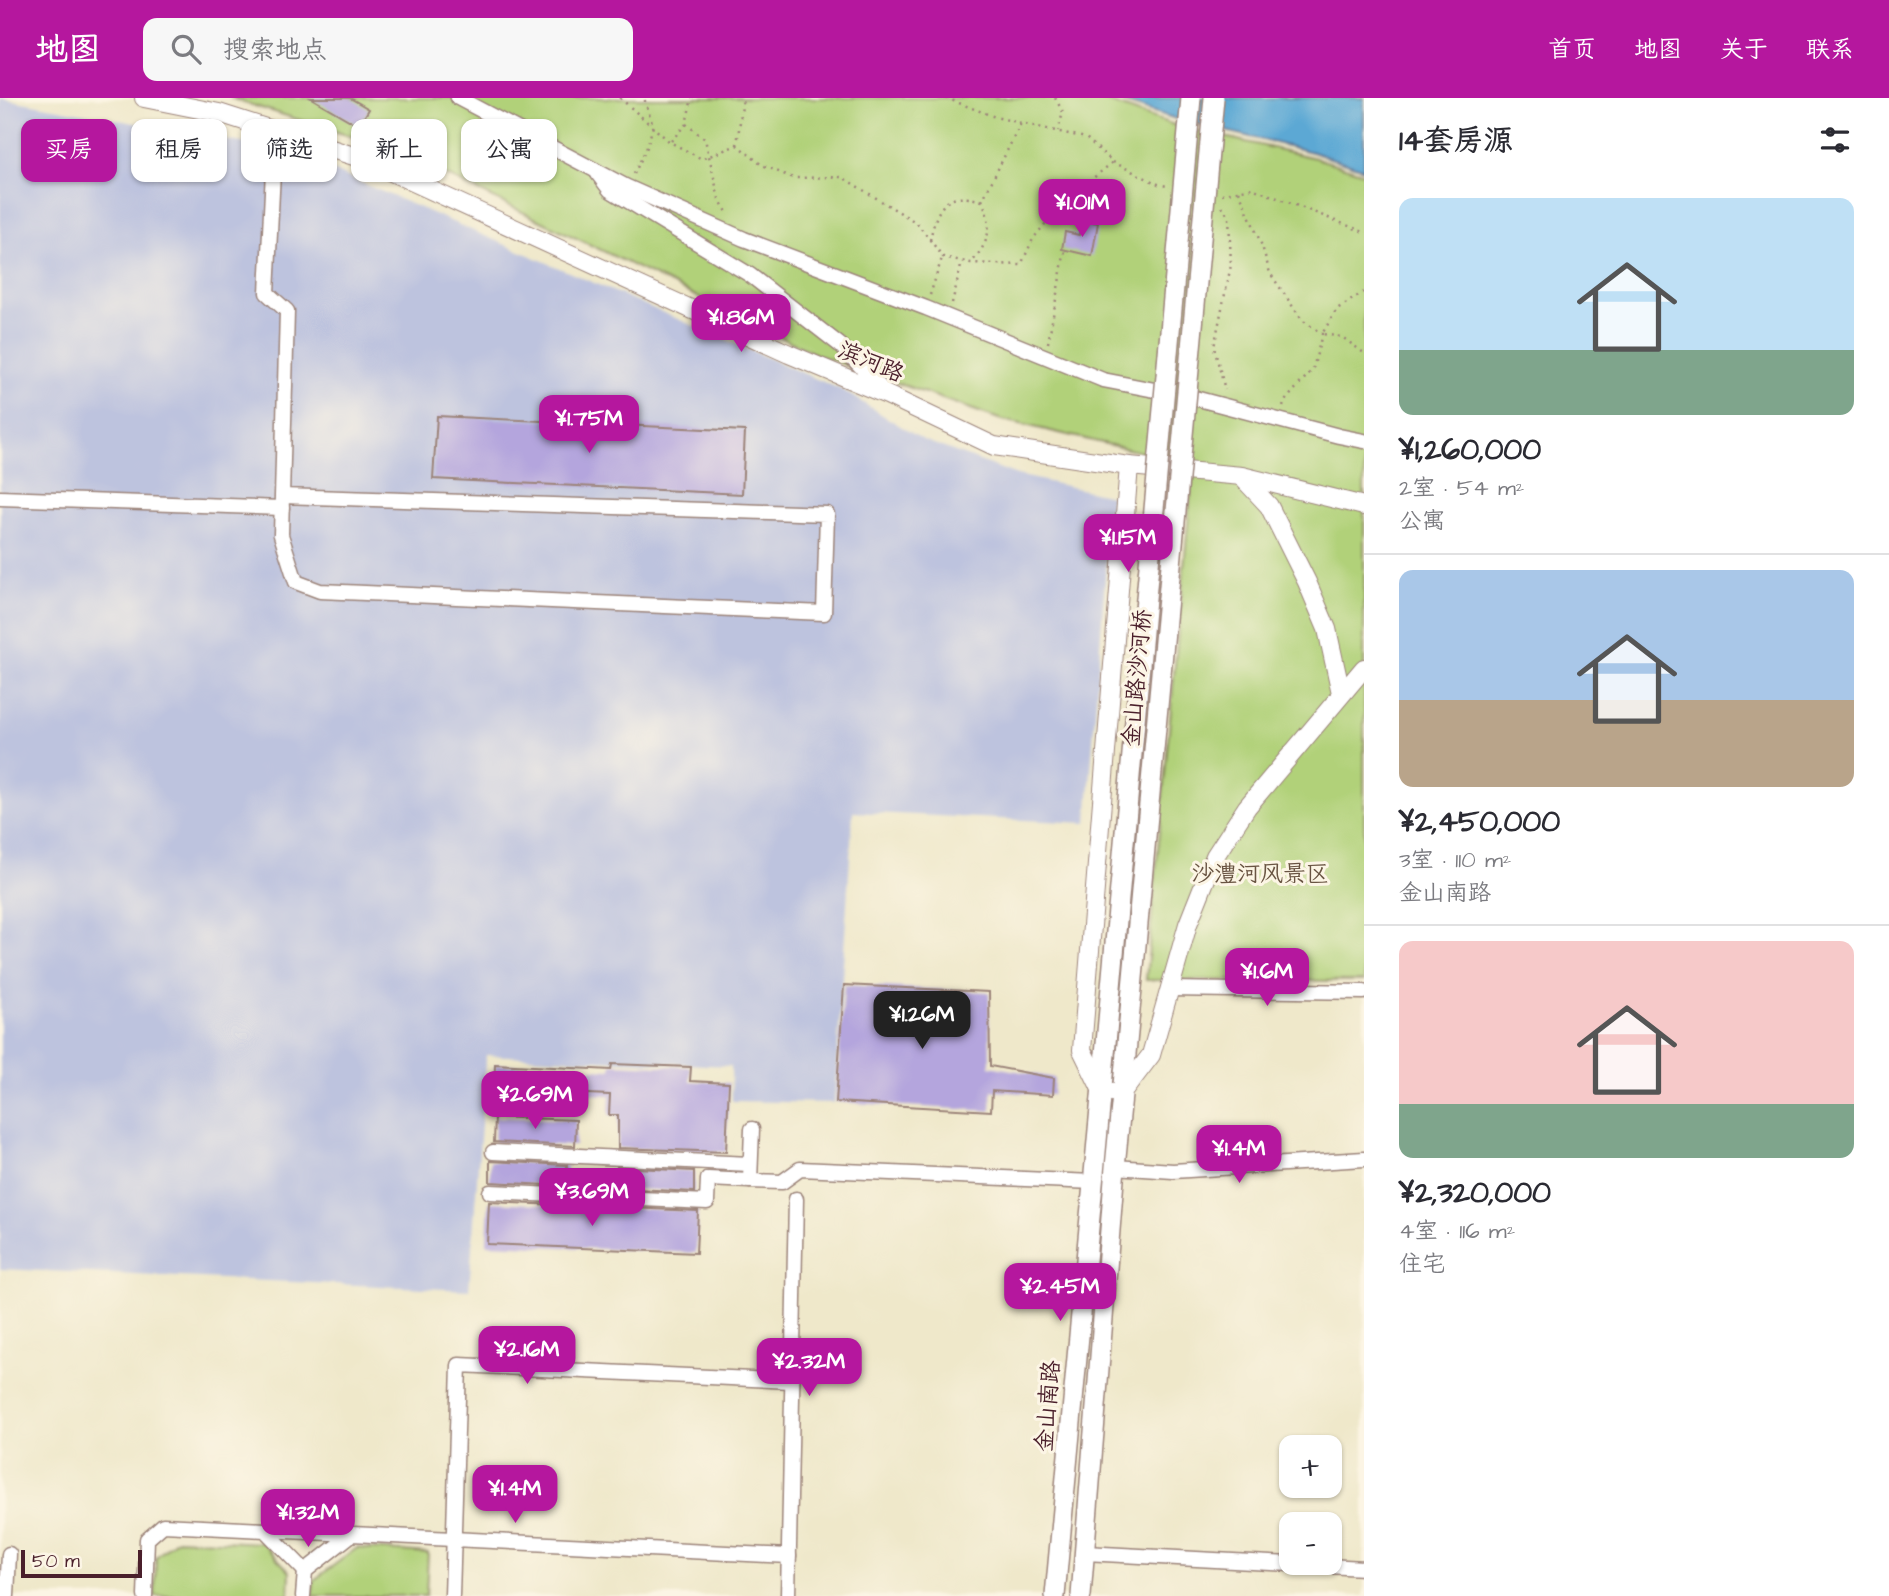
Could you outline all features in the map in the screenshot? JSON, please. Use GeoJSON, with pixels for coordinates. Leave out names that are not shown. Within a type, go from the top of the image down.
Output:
{"type":"FeatureCollection","features":[{"type":"Feature","properties":{"kind":"main road","name":"金山路沙河桥"},"geometry":{"type":"LineString","coordinates":[[1105,1054],[1191,98]]}},
{"type":"Feature","properties":{"kind":"main road","name":"金山路沙河桥"},"geometry":{"type":"LineString","coordinates":[[1126,1054],[1214,98]]}},
{"type":"Feature","properties":{"kind":"main road","name":"金山南路"},"geometry":{"type":"LineString","coordinates":[[1055,1596],[1105,1054]]}},
{"type":"Feature","properties":{"kind":"main road","name":"金山南路"},"geometry":{"type":"LineString","coordinates":[[1081,1596],[1126,1054]]}},
{"type":"Feature","properties":{"kind":"street","name":"滨河路"},"geometry":{"type":"LineString","coordinates":[[144,98],[241,120]]}},
{"type":"Feature","properties":{"kind":"street"},"geometry":{"type":"LineString","coordinates":[[458,98],[627,187],[744,239],[1103,380],[1165,392]]}},
{"type":"Feature","properties":{"kind":"street","name":"滨河路"},"geometry":{"type":"LineString","coordinates":[[337,151],[363,159],[776,349],[887,395],[995,446],[1129,466],[1242,476],[1364,506]]}},
{"type":"Feature","properties":{"kind":"street"},"geometry":{"type":"LineString","coordinates":[[594,169],[610,190],[750,275],[840,345],[887,395]]}},
{"type":"Feature","properties":{"kind":"street"},"geometry":{"type":"LineString","coordinates":[[0,498],[282,502],[827,514],[824,613],[320,591],[296,582],[281,535],[282,502],[287,311],[267,293],[272,182]]}},
{"type":"Feature","properties":{"kind":"street"},"geometry":{"type":"LineString","coordinates":[[1188,396],[1364,441]]}},
{"type":"Feature","properties":{"kind":"street"},"geometry":{"type":"LineString","coordinates":[[1129,466],[1082,1050],[1102,1091],[1122,1093],[1151,1055],[1188,924],[1215,856],[1247,807],[1364,668]]}},
{"type":"Feature","properties":{"kind":"street"},"geometry":{"type":"LineString","coordinates":[[1242,476],[1269,506],[1307,582],[1327,629],[1341,693]]}},
{"type":"Feature","properties":{"kind":"street"},"geometry":{"type":"LineString","coordinates":[[1170,989],[1364,992]]}},
{"type":"Feature","properties":{"kind":"street"},"geometry":{"type":"LineString","coordinates":[[750,1181],[751,1129]]}},
{"type":"Feature","properties":{"kind":"street"},"geometry":{"type":"LineString","coordinates":[[493,1152],[750,1164]]}},
{"type":"Feature","properties":{"kind":"street"},"geometry":{"type":"LineString","coordinates":[[1115,1167],[1173,1171],[1364,1160]]}},
{"type":"Feature","properties":{"kind":"street"},"geometry":{"type":"LineString","coordinates":[[490,1192],[707,1202],[708,1180],[782,1182],[800,1168],[1093,1182]]}},
{"type":"Feature","properties":{"kind":"street"},"geometry":{"type":"LineString","coordinates":[[788,1596],[796,1199]]}},
{"type":"Feature","properties":{"kind":"street"},"geometry":{"type":"LineString","coordinates":[[452,1596],[459,1365],[791,1381]]}},
{"type":"Feature","properties":{"kind":"street"},"geometry":{"type":"LineString","coordinates":[[145,1596],[147,1539],[163,1525],[789,1556]]}},
{"type":"Feature","properties":{"kind":"street"},"geometry":{"type":"LineString","coordinates":[[265,1530],[305,1571]]}},
{"type":"Feature","properties":{"kind":"street"},"geometry":{"type":"LineString","coordinates":[[303,1596],[305,1571],[352,1534]]}},
{"type":"Feature","properties":{"kind":"street"},"geometry":{"type":"LineString","coordinates":[[1085,1553],[1364,1569]]}},
{"type":"Feature","properties":{"kind":"street"},"geometry":{"type":"LineString","coordinates":[[7,1596],[9,1554]]}},
{"type":"Feature","properties":{"kind":"path"},"geometry":{"type":"LineString","coordinates":[[620,98],[670,142],[702,159],[737,145]]}},
{"type":"Feature","properties":{"kind":"path"},"geometry":{"type":"LineString","coordinates":[[627,187],[648,147],[653,126],[644,98]]}},
{"type":"Feature","properties":{"kind":"path"},"geometry":{"type":"LineString","coordinates":[[670,142],[686,124],[692,98]]}},
{"type":"Feature","properties":{"kind":"path"},"geometry":{"type":"LineString","coordinates":[[737,145],[743,98]]}},
{"type":"Feature","properties":{"kind":"path"},"geometry":{"type":"LineString","coordinates":[[946,98],[995,117],[1086,138],[1113,162],[1158,184],[1169,186]]}},
{"type":"Feature","properties":{"kind":"path"},"geometry":{"type":"LineString","coordinates":[[1055,98],[1063,112],[1058,131]]}},
{"type":"Feature","properties":{"kind":"path"},"geometry":{"type":"LineString","coordinates":[[971,263],[984,247],[988,231],[988,215],[982,201],[1021,123]]}},
{"type":"Feature","properties":{"kind":"path"},"geometry":{"type":"LineString","coordinates":[[686,124],[705,139],[719,199],[744,239]]}},
{"type":"Feature","properties":{"kind":"path"},"geometry":{"type":"LineString","coordinates":[[737,145],[762,166],[793,178],[842,177],[917,223],[943,257],[971,263],[1021,265],[1034,239],[1061,204],[1113,162]]}},
{"type":"Feature","properties":{"kind":"path"},"geometry":{"type":"LineString","coordinates":[[1216,193],[1227,195],[1252,188],[1364,232]]}},
{"type":"Feature","properties":{"kind":"path"},"geometry":{"type":"LineString","coordinates":[[1239,191],[1262,246],[1269,273],[1302,320],[1322,334],[1342,337],[1364,353]]}},
{"type":"Feature","properties":{"kind":"path"},"geometry":{"type":"LineString","coordinates":[[930,240],[935,217],[948,200],[964,196],[982,201]]}},
{"type":"Feature","properties":{"kind":"path"},"geometry":{"type":"LineString","coordinates":[[1222,205],[1229,217],[1231,265],[1214,347],[1226,396],[1223,405]]}},
{"type":"Feature","properties":{"kind":"path"},"geometry":{"type":"LineString","coordinates":[[1045,357],[1065,250]]}},
{"type":"Feature","properties":{"kind":"path"},"geometry":{"type":"LineString","coordinates":[[926,309],[943,257]]}},
{"type":"Feature","properties":{"kind":"path"},"geometry":{"type":"LineString","coordinates":[[948,317],[962,262]]}},
{"type":"Feature","properties":{"kind":"path"},"geometry":{"type":"LineString","coordinates":[[1280,420],[1285,401],[1313,369],[1322,334],[1337,309],[1364,292]]}},
{"type":"Feature","properties":{"kind":"shaded area"},"geometry":{"type":"Polygon","coordinates":[[[0,98],[113,119],[21,119],[21,182],[117,182],[117,120],[131,122],[131,182],[227,182],[227,140],[241,143],[241,182],[337,182],[337,172],[351,178],[351,182],[360,182],[842,390],[923,440],[1017,475],[1111,496],[1087,823],[853,812],[834,1103],[732,1101],[731,1066],[486,1055],[469,1290],[0,1269],[0,98]]]}},
{"type":"Feature","properties":{"kind":"green space","name":"沙澧河风景区"},"geometry":{"type":"Polygon","coordinates":[[[230,98],[1096,98],[1177,126],[1316,158],[1364,173],[1364,981],[1146,980],[1194,458],[1141,452],[999,419],[818,355],[447,176],[447,119],[351,119],[351,136],[337,132],[337,119],[296,119],[230,98]]]}},
{"type":"Feature","properties":{"kind":"green space"},"geometry":{"type":"Polygon","coordinates":[[[177,1539],[263,1543],[290,1572],[289,1596],[155,1596],[156,1557],[177,1539]]]}},
{"type":"Feature","properties":{"kind":"green space"},"geometry":{"type":"Polygon","coordinates":[[[357,1548],[428,1553],[426,1596],[313,1596],[314,1580],[357,1548]]]}},
{"type":"Feature","properties":{"kind":"water"},"geometry":{"type":"Polygon","coordinates":[[[1111,98],[1364,98],[1364,169],[1312,152],[1176,119],[1111,98]]]}},
{"type":"Feature","properties":{"kind":"building"},"geometry":{"type":"Polygon","coordinates":[[[311,98],[350,98],[369,109],[363,119],[351,119],[351,121],[311,98]]]}},
{"type":"Feature","properties":{"kind":"building"},"geometry":{"type":"Polygon","coordinates":[[[1082,220],[1098,223],[1092,256],[1062,249],[1065,232],[1079,235],[1082,220]]]}},
{"type":"Feature","properties":{"kind":"building"},"geometry":{"type":"Polygon","coordinates":[[[437,416],[745,431],[742,494],[433,479],[437,416]]]}},
{"type":"Feature","properties":{"kind":"building"},"geometry":{"type":"Polygon","coordinates":[[[844,985],[989,992],[990,1066],[1054,1078],[1053,1095],[992,1091],[991,1111],[836,1102],[844,985]]]}},
{"type":"Feature","properties":{"kind":"building"},"geometry":{"type":"Polygon","coordinates":[[[495,1064],[611,1070],[612,1064],[691,1067],[690,1081],[729,1083],[726,1152],[618,1148],[618,1115],[609,1115],[610,1095],[494,1090],[495,1064]]]}},
{"type":"Feature","properties":{"kind":"building"},"geometry":{"type":"Polygon","coordinates":[[[495,1117],[576,1120],[575,1146],[494,1142],[495,1117]]]}},
{"type":"Feature","properties":{"kind":"building"},"geometry":{"type":"Polygon","coordinates":[[[490,1161],[567,1165],[566,1186],[490,1182],[490,1161]]]}},
{"type":"Feature","properties":{"kind":"building"},"geometry":{"type":"Polygon","coordinates":[[[617,1167],[694,1171],[694,1192],[617,1188],[617,1167]]]}},
{"type":"Feature","properties":{"kind":"building"},"geometry":{"type":"Polygon","coordinates":[[[489,1202],[698,1211],[696,1253],[487,1244],[489,1202]]]}}]}
